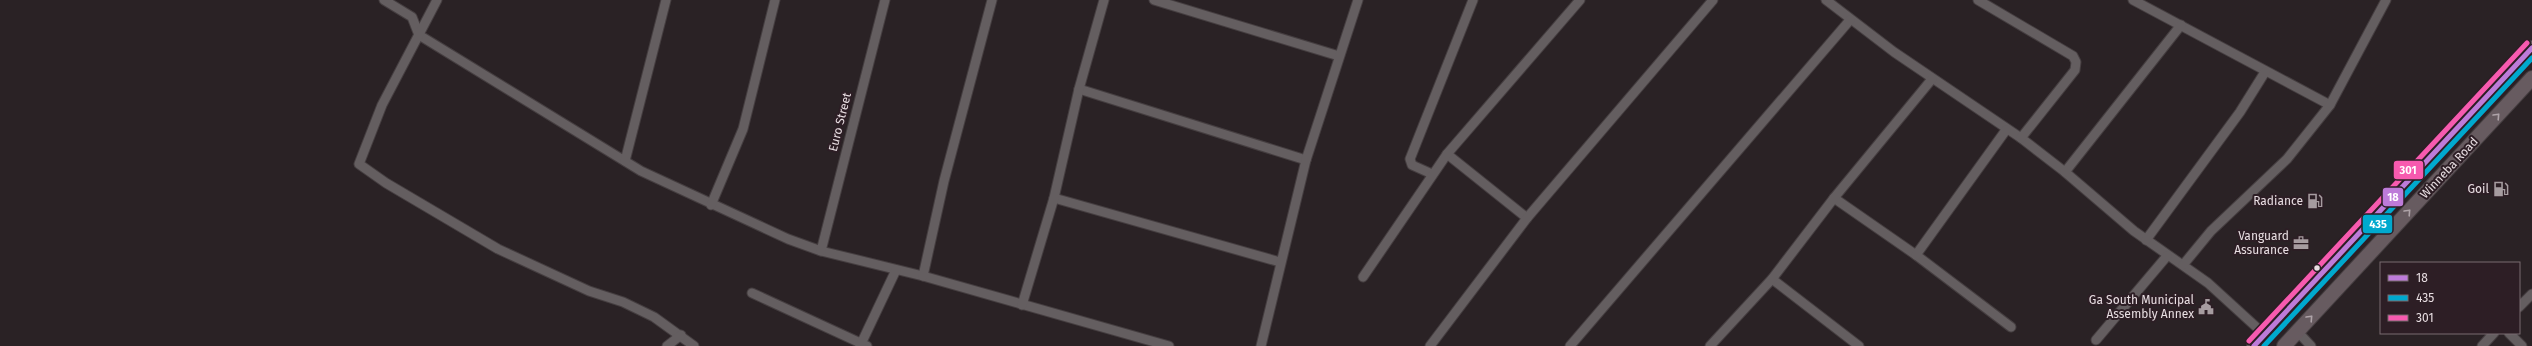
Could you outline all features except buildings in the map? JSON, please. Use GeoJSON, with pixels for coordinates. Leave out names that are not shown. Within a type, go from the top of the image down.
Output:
{"type":"FeatureCollection","features":[{"type":"Feature","properties":{"kind":"highway","name":"Winneba Road"},"geometry":{"type":"LineString","coordinates":[[2254,346],[2532,48]]}},
{"type":"Feature","properties":{"kind":"highway","name":"Winneba Road"},"geometry":{"type":"LineString","coordinates":[[2284,346],[2530,84]]}},
{"type":"Feature","properties":{"kind":"street"},"geometry":{"type":"LineString","coordinates":[[384,0],[412,17],[419,35],[625,161],[668,185],[788,239],[821,251],[923,276],[1169,346]]}},
{"type":"Feature","properties":{"kind":"street"},"geometry":{"type":"LineString","coordinates":[[437,0],[382,105],[359,164],[386,183],[498,249],[589,290],[623,302],[654,318],[681,335],[694,346]]}},
{"type":"Feature","properties":{"kind":"street"},"geometry":{"type":"LineString","coordinates":[[625,161],[666,0]]}},
{"type":"Feature","properties":{"kind":"street"},"geometry":{"type":"LineString","coordinates":[[711,205],[743,128],[775,0]]}},
{"type":"Feature","properties":{"kind":"street","name":"Euro Street"},"geometry":{"type":"LineString","coordinates":[[821,251],[885,0]]}},
{"type":"Feature","properties":{"kind":"street"},"geometry":{"type":"LineString","coordinates":[[923,276],[944,182],[992,0]]}},
{"type":"Feature","properties":{"kind":"street"},"geometry":{"type":"LineString","coordinates":[[1022,305],[1054,198],[1079,90],[1104,0]]}},
{"type":"Feature","properties":{"kind":"street"},"geometry":{"type":"LineString","coordinates":[[1154,0],[1339,56]]}},
{"type":"Feature","properties":{"kind":"street"},"geometry":{"type":"LineString","coordinates":[[1261,346],[1280,262],[1306,160],[1358,0]]}},
{"type":"Feature","properties":{"kind":"street"},"geometry":{"type":"LineString","coordinates":[[1432,174],[1412,165],[1410,159],[1473,0]]}},
{"type":"Feature","properties":{"kind":"street"},"geometry":{"type":"LineString","coordinates":[[1363,277],[1447,154],[1580,0]]}},
{"type":"Feature","properties":{"kind":"street"},"geometry":{"type":"LineString","coordinates":[[1430,346],[1527,218],[1713,0]]}},
{"type":"Feature","properties":{"kind":"street"},"geometry":{"type":"LineString","coordinates":[[1826,0],[1850,20],[1932,79],[2006,130],[2021,138],[2066,172],[2146,240],[2208,283],[2265,335]]}},
{"type":"Feature","properties":{"kind":"street"},"geometry":{"type":"LineString","coordinates":[[1978,0],[2073,56],[2076,62],[2075,70],[2021,138]]}},
{"type":"Feature","properties":{"kind":"street"},"geometry":{"type":"LineString","coordinates":[[2133,0],[2265,72],[2330,105]]}},
{"type":"Feature","properties":{"kind":"street"},"geometry":{"type":"LineString","coordinates":[[2183,265],[2211,231],[2287,159],[2330,105],[2386,0]]}},
{"type":"Feature","properties":{"kind":"street"},"geometry":{"type":"LineString","coordinates":[[1570,346],[1850,20]]}},
{"type":"Feature","properties":{"kind":"street"},"geometry":{"type":"LineString","coordinates":[[2066,172],[2181,25]]}},
{"type":"Feature","properties":{"kind":"street"},"geometry":{"type":"LineString","coordinates":[[2146,240],[2240,112],[2265,72]]}},
{"type":"Feature","properties":{"kind":"street"},"geometry":{"type":"LineString","coordinates":[[1710,346],[1772,279],[1834,198],[1932,79]]}},
{"type":"Feature","properties":{"kind":"street"},"geometry":{"type":"LineString","coordinates":[[1079,90],[1306,160]]}},
{"type":"Feature","properties":{"kind":"street"},"geometry":{"type":"LineString","coordinates":[[1916,255],[2006,130]]}},
{"type":"Feature","properties":{"kind":"street"},"geometry":{"type":"LineString","coordinates":[[1447,154],[1527,218]]}},
{"type":"Feature","properties":{"kind":"street"},"geometry":{"type":"LineString","coordinates":[[1054,198],[1280,262]]}},
{"type":"Feature","properties":{"kind":"street"},"geometry":{"type":"LineString","coordinates":[[1834,198],[1916,255],[2011,327]]}},
{"type":"Feature","properties":{"kind":"street"},"geometry":{"type":"LineString","coordinates":[[2096,340],[2167,256]]}},
{"type":"Feature","properties":{"kind":"street"},"geometry":{"type":"LineString","coordinates":[[752,293],[862,345],[896,270]]}},
{"type":"Feature","properties":{"kind":"street"},"geometry":{"type":"LineString","coordinates":[[1772,279],[1859,346]]}},
{"type":"Feature","properties":{"kind":"street"},"geometry":{"type":"LineString","coordinates":[[2520,306],[2532,294]]}},
{"type":"Feature","properties":{"kind":"street"},"geometry":{"type":"LineString","coordinates":[[2298,332],[2311,346]]}},
{"type":"Feature","properties":{"kind":"street"},"geometry":{"type":"LineString","coordinates":[[2482,346],[2493,334]]}},
{"type":"Feature","properties":{"kind":"street"},"geometry":{"type":"LineString","coordinates":[[2510,334],[2522,346]]}},
{"type":"Feature","properties":{"kind":"street"},"geometry":{"type":"LineString","coordinates":[[667,346],[681,335]]}},
{"type":"Feature","properties":{"kind":"transit line","name":"301"},"geometry":{"type":"LineString","coordinates":[[2249,341],[2527,43]]}},
{"type":"Feature","properties":{"kind":"transit line","name":"18"},"geometry":{"type":"LineString","coordinates":[[2254,346],[2532,48]]}},
{"type":"Feature","properties":{"kind":"transit line","name":"435"},"geometry":{"type":"LineString","coordinates":[[2264,346],[2532,58]]}},
{"type":"Feature","properties":{"kind":"place","name":"Goil"},"geometry":{"type":"Point","coordinates":[2501,189]}},
{"type":"Feature","properties":{"kind":"place","name":"Radiance"},"geometry":{"type":"Point","coordinates":[2315,201]}},
{"type":"Feature","properties":{"kind":"place","name":"Vanguard Assurance"},"geometry":{"type":"Point","coordinates":[2301,243]}},
{"type":"Feature","properties":{"kind":"place","name":"Ga South Municipal Assembly Annex"},"geometry":{"type":"Point","coordinates":[2206,307]}}]}
